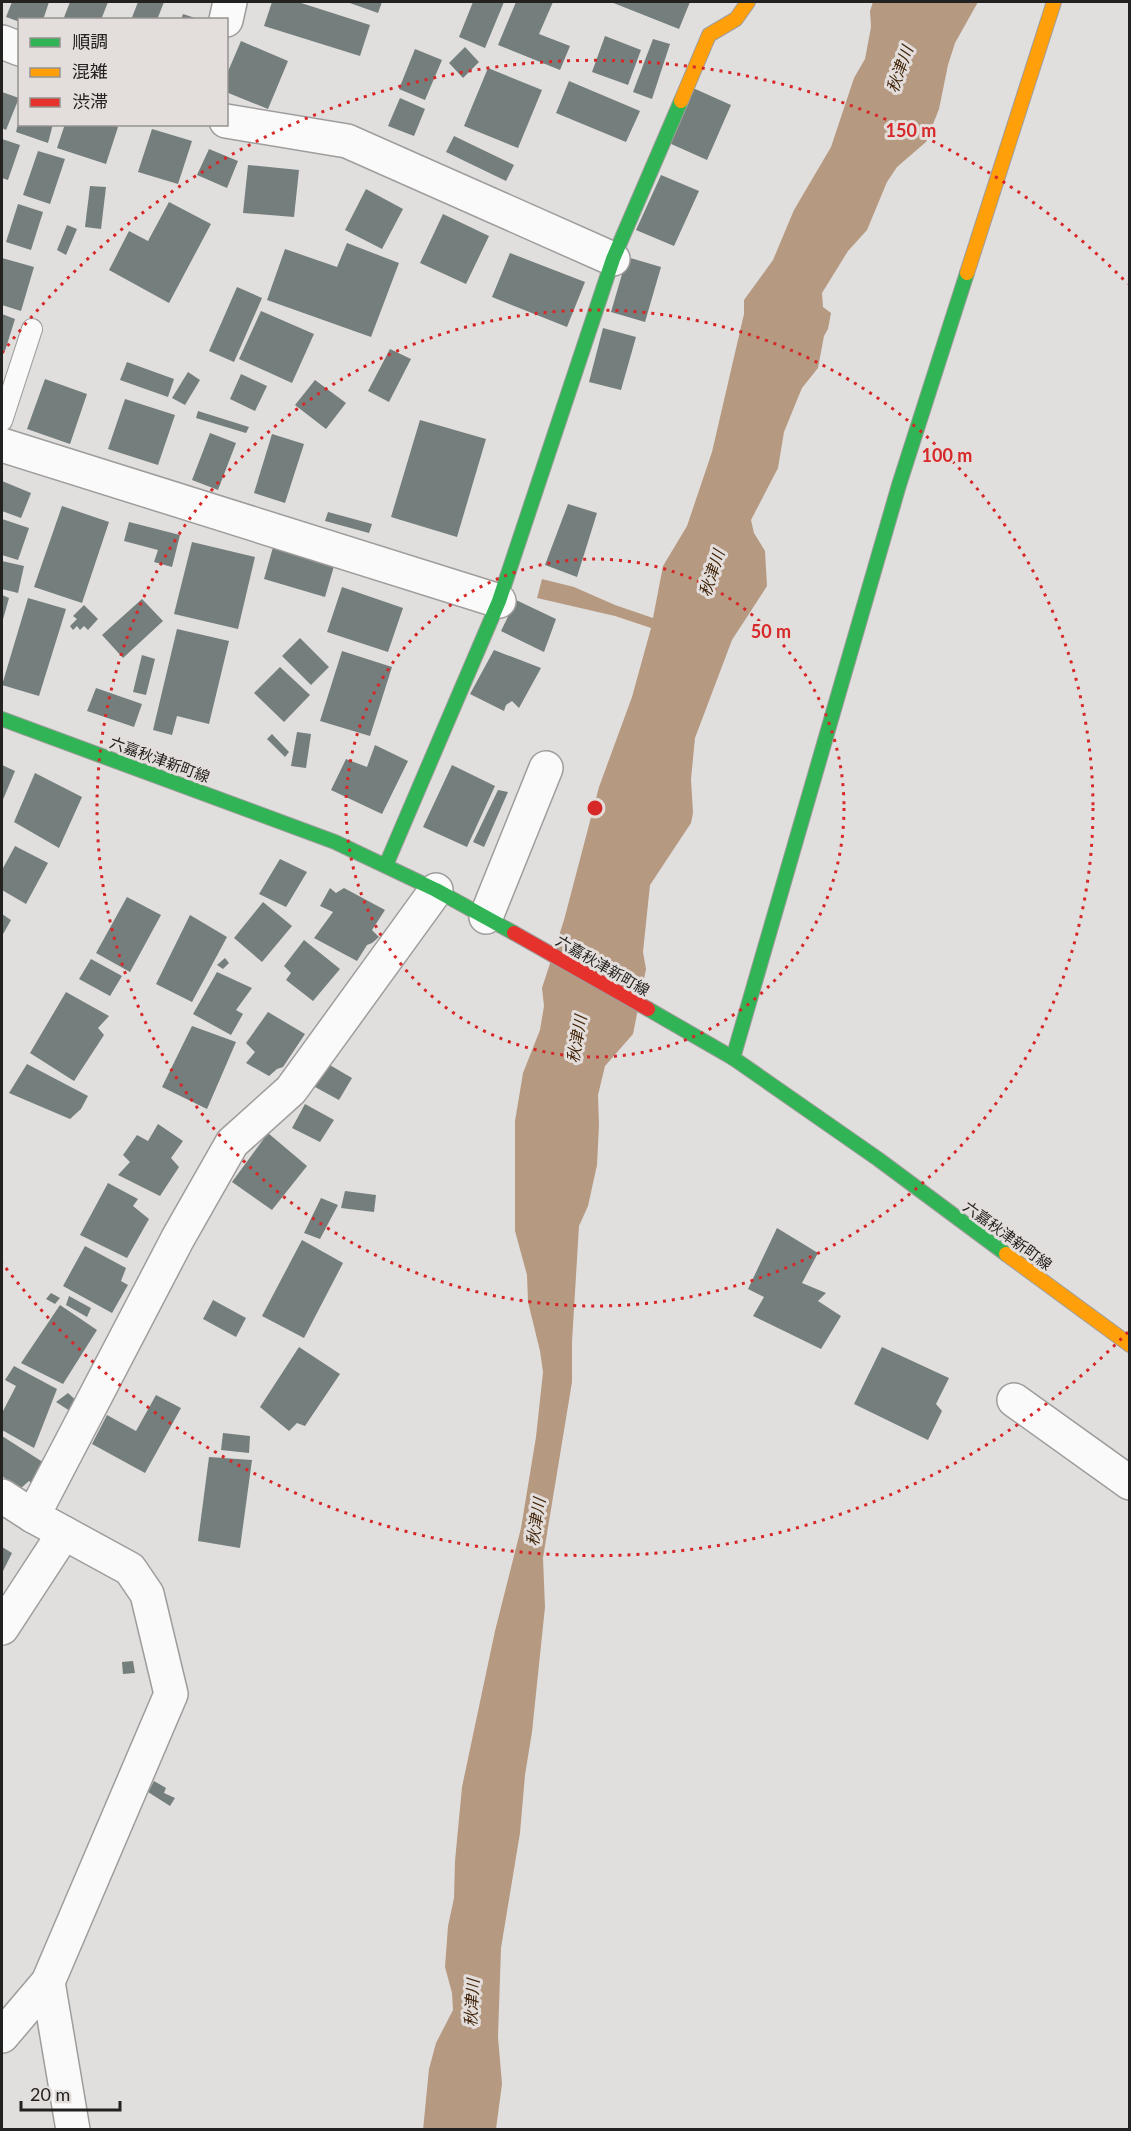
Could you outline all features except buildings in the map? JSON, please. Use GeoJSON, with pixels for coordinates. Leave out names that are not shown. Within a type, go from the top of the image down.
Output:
{"type":"FeatureCollection","features":[{"type":"Feature","properties":{"kind":"street"},"geometry":{"type":"LineString","coordinates":[[226,18],[230,2]]}},
{"type":"Feature","properties":{"kind":"street"},"geometry":{"type":"LineString","coordinates":[[386,865],[499,602],[613,259],[709,35],[736,19],[748,2]]}},
{"type":"Feature","properties":{"kind":"street"},"geometry":{"type":"LineString","coordinates":[[733,1058],[899,485],[1054,2]]}},
{"type":"Feature","properties":{"kind":"street"},"geometry":{"type":"LineString","coordinates":[[2,42],[18,48]]}},
{"type":"Feature","properties":{"kind":"street"},"geometry":{"type":"LineString","coordinates":[[228,121],[347,141],[613,259]]}},
{"type":"Feature","properties":{"kind":"street"},"geometry":{"type":"LineString","coordinates":[[2,445],[499,602]]}},
{"type":"Feature","properties":{"kind":"street","name":"六嘉秋津新町線"},"geometry":{"type":"LineString","coordinates":[[2,719],[335,842],[386,865],[486,917],[733,1058],[878,1160],[1130,1345]]}},
{"type":"Feature","properties":{"kind":"street"},"geometry":{"type":"LineString","coordinates":[[486,917],[546,768]]}},
{"type":"Feature","properties":{"kind":"street"},"geometry":{"type":"LineString","coordinates":[[33,1516],[178,1238],[232,1143],[291,1090],[436,890]]}},
{"type":"Feature","properties":{"kind":"street"},"geometry":{"type":"LineString","coordinates":[[1014,1400],[1130,1483]]}},
{"type":"Feature","properties":{"kind":"street"},"geometry":{"type":"LineString","coordinates":[[2,1496],[33,1516],[130,1569],[147,1594],[171,1694],[48,1982],[2,2036]]}},
{"type":"Feature","properties":{"kind":"street"},"geometry":{"type":"LineString","coordinates":[[2,1628],[64,1533]]}},
{"type":"Feature","properties":{"kind":"street"},"geometry":{"type":"LineString","coordinates":[[48,1982],[73,2130]]}},
{"type":"Feature","properties":{"kind":"lane"},"geometry":{"type":"LineString","coordinates":[[2,422],[32,329]]}},
{"type":"Feature","properties":{"kind":"water","name":"秋津川"},"geometry":{"type":"Polygon","coordinates":[[[873,2],[978,2],[955,43],[939,109],[926,142],[897,167],[887,182],[867,230],[848,251],[822,293],[823,307],[831,313],[818,368],[802,388],[784,432],[778,468],[751,520],[754,533],[765,551],[767,586],[732,640],[695,738],[691,779],[693,813],[691,823],[650,885],[643,952],[646,969],[633,1034],[605,1066],[598,1095],[597,1165],[588,1206],[579,1226],[572,1382],[543,1558],[545,1607],[532,1732],[525,1775],[520,1833],[501,1948],[498,2037],[502,2084],[496,2129],[423,2130],[429,2069],[436,2043],[453,2010],[452,1993],[445,1967],[448,1926],[454,1898],[462,1787],[495,1631],[521,1528],[536,1437],[543,1372],[528,1302],[527,1275],[515,1231],[515,1121],[523,1073],[540,1030],[544,1006],[542,988],[564,920],[599,787],[632,697],[651,628],[615,616],[537,598],[542,579],[574,587],[653,618],[663,566],[687,526],[712,452],[744,314],[744,300],[773,260],[794,210],[831,147],[854,78],[865,59],[873,2]]]}},
{"type":"Feature","properties":{"kind":"traffic: fast"},"geometry":{"type":"LineString","coordinates":[[386,865],[499,601],[613,259],[681,101]]}},
{"type":"Feature","properties":{"kind":"traffic: fast"},"geometry":{"type":"LineString","coordinates":[[733,1058],[899,485],[967,273]]}},
{"type":"Feature","properties":{"kind":"traffic: fast"},"geometry":{"type":"LineString","coordinates":[[2,719],[335,842],[436,890],[514,933]]}},
{"type":"Feature","properties":{"kind":"traffic: fast"},"geometry":{"type":"LineString","coordinates":[[648,1009],[733,1058],[878,1159],[1006,1254]]}},
{"type":"Feature","properties":{"kind":"traffic: slow"},"geometry":{"type":"LineString","coordinates":[[681,101],[709,35],[736,19],[748,2]]}},
{"type":"Feature","properties":{"kind":"traffic: slow"},"geometry":{"type":"LineString","coordinates":[[967,273],[1054,2]]}},
{"type":"Feature","properties":{"kind":"traffic: slow"},"geometry":{"type":"LineString","coordinates":[[1006,1254],[1130,1345]]}},
{"type":"Feature","properties":{"kind":"traffic: jam"},"geometry":{"type":"LineString","coordinates":[[514,933],[648,1009]]}}]}
